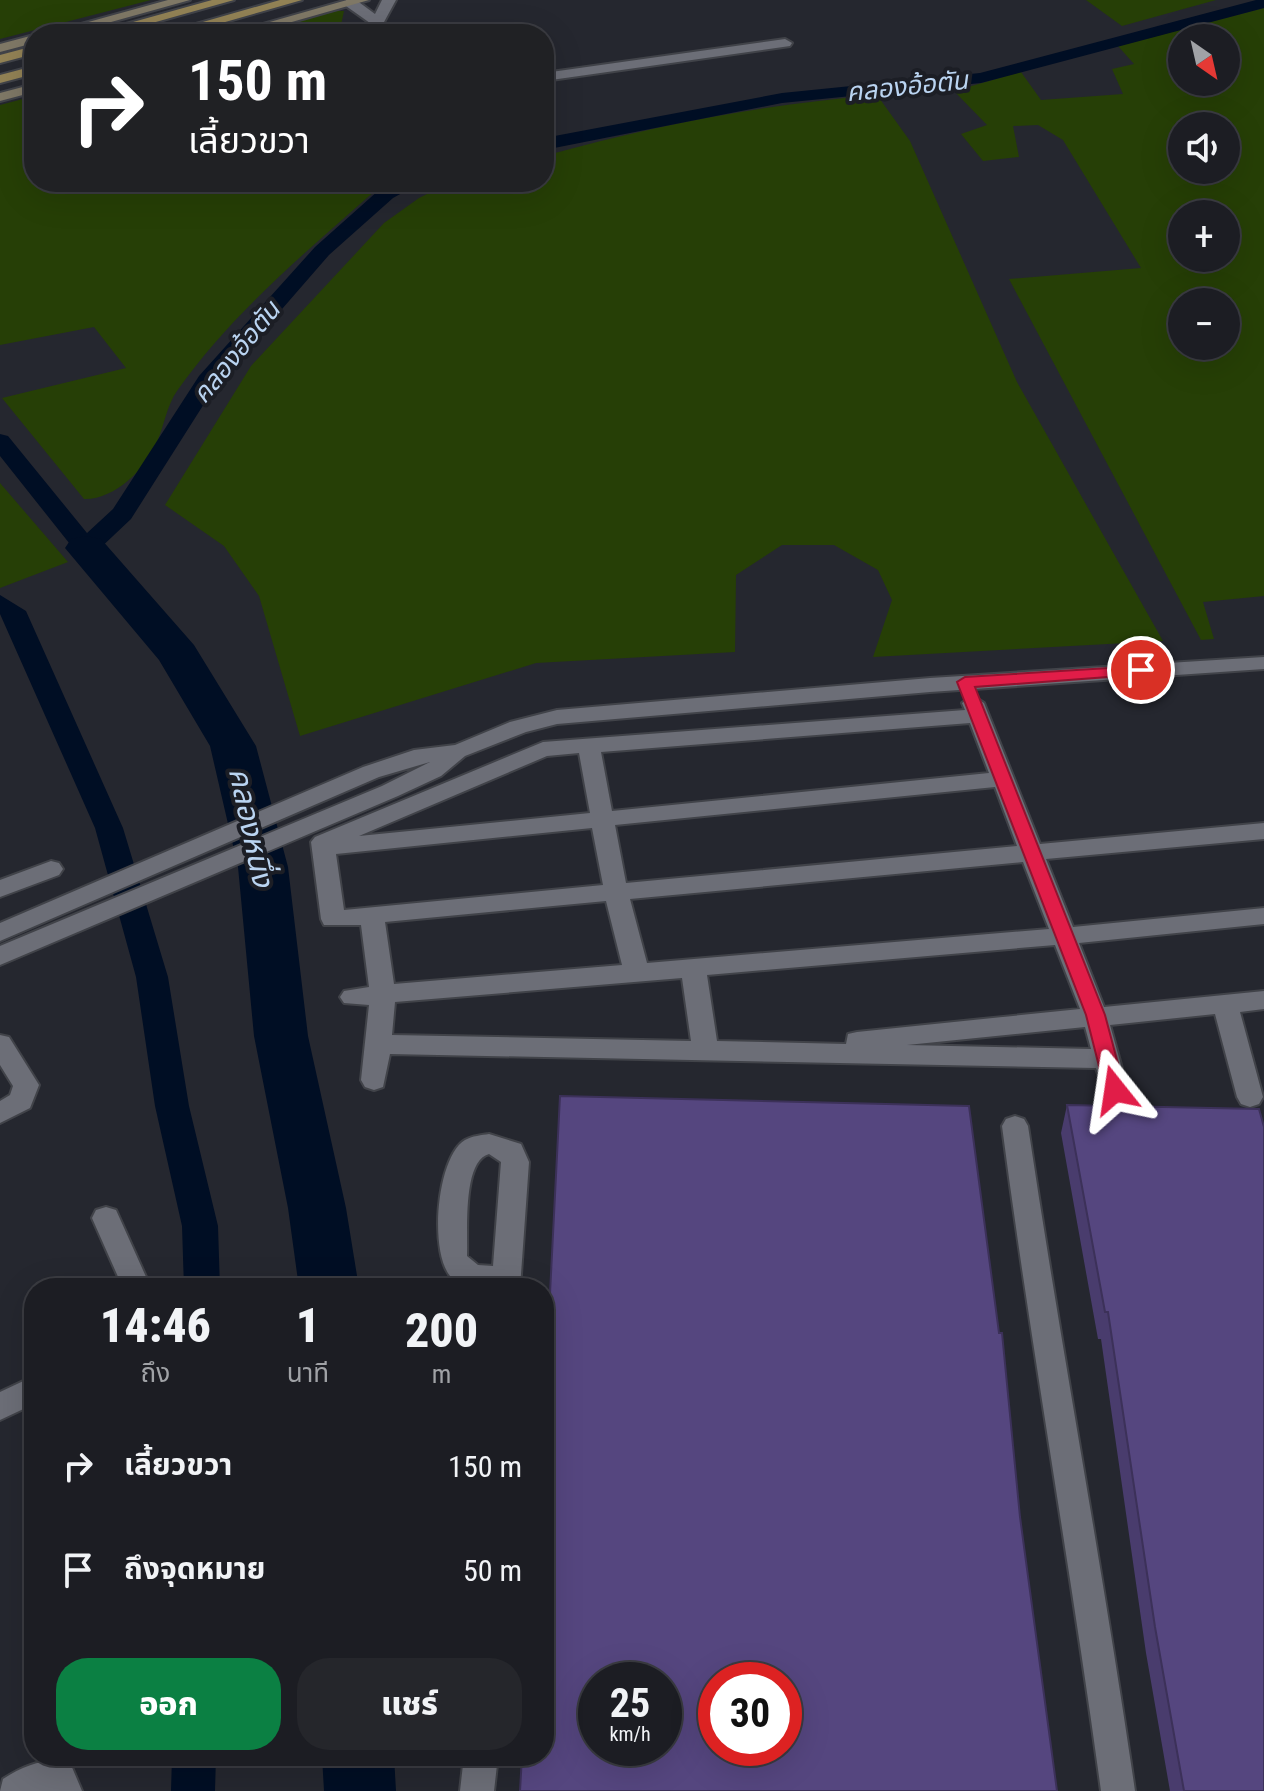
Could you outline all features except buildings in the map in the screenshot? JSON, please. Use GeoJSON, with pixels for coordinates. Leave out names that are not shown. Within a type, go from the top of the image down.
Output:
{"type":"FeatureCollection","features":[{"type":"Feature","properties":{"kind":"main road"},"geometry":{"type":"LineString","coordinates":[[91,24],[183,0]]}},
{"type":"Feature","properties":{"kind":"main road"},"geometry":{"type":"LineString","coordinates":[[135,24],[227,0]]}},
{"type":"Feature","properties":{"kind":"main road"},"geometry":{"type":"LineString","coordinates":[[205,24],[295,0]]}},
{"type":"Feature","properties":{"kind":"main road"},"geometry":{"type":"LineString","coordinates":[[273,24],[356,2]]}},
{"type":"Feature","properties":{"kind":"main road"},"geometry":{"type":"LineString","coordinates":[[0,48],[24,42]]}},
{"type":"Feature","properties":{"kind":"main road"},"geometry":{"type":"LineString","coordinates":[[0,59],[24,53]]}},
{"type":"Feature","properties":{"kind":"main road"},"geometry":{"type":"LineString","coordinates":[[0,79],[24,73]]}},
{"type":"Feature","properties":{"kind":"main road"},"geometry":{"type":"LineString","coordinates":[[0,95],[24,90]]}},
{"type":"Feature","properties":{"kind":"street"},"geometry":{"type":"LineString","coordinates":[[379,24],[389,0]]}},
{"type":"Feature","properties":{"kind":"street"},"geometry":{"type":"LineString","coordinates":[[356,2],[374,24]]}},
{"type":"Feature","properties":{"kind":"street"},"geometry":{"type":"LineString","coordinates":[[554,76],[785,43]]}},
{"type":"Feature","properties":{"kind":"street"},"geometry":{"type":"LineString","coordinates":[[9,928],[371,772],[414,757],[459,751],[518,727],[604,711],[965,682],[1263,666]]}},
{"type":"Feature","properties":{"kind":"street"},"geometry":{"type":"LineString","coordinates":[[965,682],[1095,1015],[1115,1090]]}},
{"type":"Feature","properties":{"kind":"street"},"geometry":{"type":"LineString","coordinates":[[978,716],[543,749],[323,842],[333,919],[1264,831]]}},
{"type":"Feature","properties":{"kind":"street"},"geometry":{"type":"LineString","coordinates":[[589,746],[616,893],[637,973]]}},
{"type":"Feature","properties":{"kind":"street"},"geometry":{"type":"LineString","coordinates":[[0,956],[390,791],[433,771],[459,751]]}},
{"type":"Feature","properties":{"kind":"street"},"geometry":{"type":"LineString","coordinates":[[324,847],[1003,779]]}},
{"type":"Feature","properties":{"kind":"street"},"geometry":{"type":"LineString","coordinates":[[0,889],[51,869]]}},
{"type":"Feature","properties":{"kind":"street"},"geometry":{"type":"LineString","coordinates":[[372,916],[383,995],[374,1080]]}},
{"type":"Feature","properties":{"kind":"street"},"geometry":{"type":"LineString","coordinates":[[353,997],[1264,916]]}},
{"type":"Feature","properties":{"kind":"street"},"geometry":{"type":"LineString","coordinates":[[693,968],[705,1051]]}},
{"type":"Feature","properties":{"kind":"street"},"geometry":{"type":"LineString","coordinates":[[759,1052],[1264,1000]]}},
{"type":"Feature","properties":{"kind":"street"},"geometry":{"type":"LineString","coordinates":[[1225,1004],[1250,1097]]}},
{"type":"Feature","properties":{"kind":"street"},"geometry":{"type":"LineString","coordinates":[[0,1044],[26,1085],[21,1101],[0,1113]]}},
{"type":"Feature","properties":{"kind":"street"},"geometry":{"type":"LineString","coordinates":[[378,1044],[1107,1059]]}},
{"type":"Feature","properties":{"kind":"street"},"geometry":{"type":"LineString","coordinates":[[1015,1126],[1045,1342],[1096,1633],[1118,1791]]}},
{"type":"Feature","properties":{"kind":"street"},"geometry":{"type":"LineString","coordinates":[[106,1218],[133,1278]]}},
{"type":"Feature","properties":{"kind":"street"},"geometry":{"type":"LineString","coordinates":[[0,1407],[24,1394]]}},
{"type":"Feature","properties":{"kind":"street"},"geometry":{"type":"LineString","coordinates":[[477,1791],[480,1766]]}},
{"type":"Feature","properties":{"kind":"street"},"geometry":{"type":"LineString","coordinates":[[15,1791],[37,1778],[59,1777],[65,1791]]}},
{"type":"Feature","properties":{"kind":"green space"},"geometry":{"type":"Polygon","coordinates":[[[0,0],[151,0],[58,24],[24,24],[24,33],[0,39],[0,0]]]}},
{"type":"Feature","properties":{"kind":"green space"},"geometry":{"type":"Polygon","coordinates":[[[1086,0],[1216,0],[1122,26],[1086,0]]]}},
{"type":"Feature","properties":{"kind":"green space"},"geometry":{"type":"Polygon","coordinates":[[[1264,8],[1264,596],[1203,602],[1214,639],[1201,640],[1009,279],[1141,268],[1063,140],[1038,125],[1013,126],[1019,157],[983,161],[961,134],[987,125],[954,91],[1021,72],[1041,100],[1123,94],[1112,69],[1134,64],[1118,46],[1168,33],[1168,96],[1240,96],[1240,24],[1203,24],[1264,8]]]}},
{"type":"Feature","properties":{"kind":"green space"},"geometry":{"type":"Polygon","coordinates":[[[337,11],[344,11],[341,24],[291,24],[337,11]]]}},
{"type":"Feature","properties":{"kind":"green space"},"geometry":{"type":"Polygon","coordinates":[[[877,95],[910,141],[1017,382],[1163,641],[873,657],[892,600],[878,570],[834,545],[782,545],[736,575],[735,652],[536,663],[300,736],[259,596],[224,546],[165,505],[251,366],[384,223],[431,192],[554,192],[554,153],[668,126],[833,99],[877,95]]]}},
{"type":"Feature","properties":{"kind":"green space"},"geometry":{"type":"Polygon","coordinates":[[[24,99],[24,192],[374,192],[275,280],[224,333],[174,397],[157,442],[145,462],[117,489],[95,498],[84,499],[2,398],[126,368],[94,327],[0,345],[0,105],[24,99]]]}},
{"type":"Feature","properties":{"kind":"green space"},"geometry":{"type":"Polygon","coordinates":[[[0,483],[68,562],[0,588],[0,483]]]}},
{"type":"Feature","properties":{"kind":"waterway","name":"คลองอ้อตัน"},"geometry":{"type":"LineString","coordinates":[[554,142],[782,98],[981,78],[1264,3]]}},
{"type":"Feature","properties":{"kind":"waterway","name":"คลองอ้อตัน"},"geometry":{"type":"LineString","coordinates":[[0,441],[86,548],[122,514],[207,381],[322,251],[390,192]]}},
{"type":"Feature","properties":{"kind":"waterway","name":"คลองหนึ่ง"},"geometry":{"type":"LineString","coordinates":[[86,548],[178,654],[233,746],[263,867],[281,1036],[317,1208],[328,1278]]}},
{"type":"Feature","properties":{"kind":"waterway"},"geometry":{"type":"LineString","coordinates":[[0,603],[13,611],[109,828],[152,977],[172,1106],[200,1226],[202,1278]]}},
{"type":"Feature","properties":{"kind":"waterway"},"geometry":{"type":"LineString","coordinates":[[193,1791],[194,1766]]}},
{"type":"Feature","properties":{"kind":"waterway","name":"คลองหนึ่ง"},"geometry":{"type":"LineString","coordinates":[[359,1766],[360,1791]]}},
{"type":"Feature","properties":{"kind":"route"},"geometry":{"type":"LineString","coordinates":[[1115,1090],[1095,1015],[965,682],[1141,670]]}}]}
